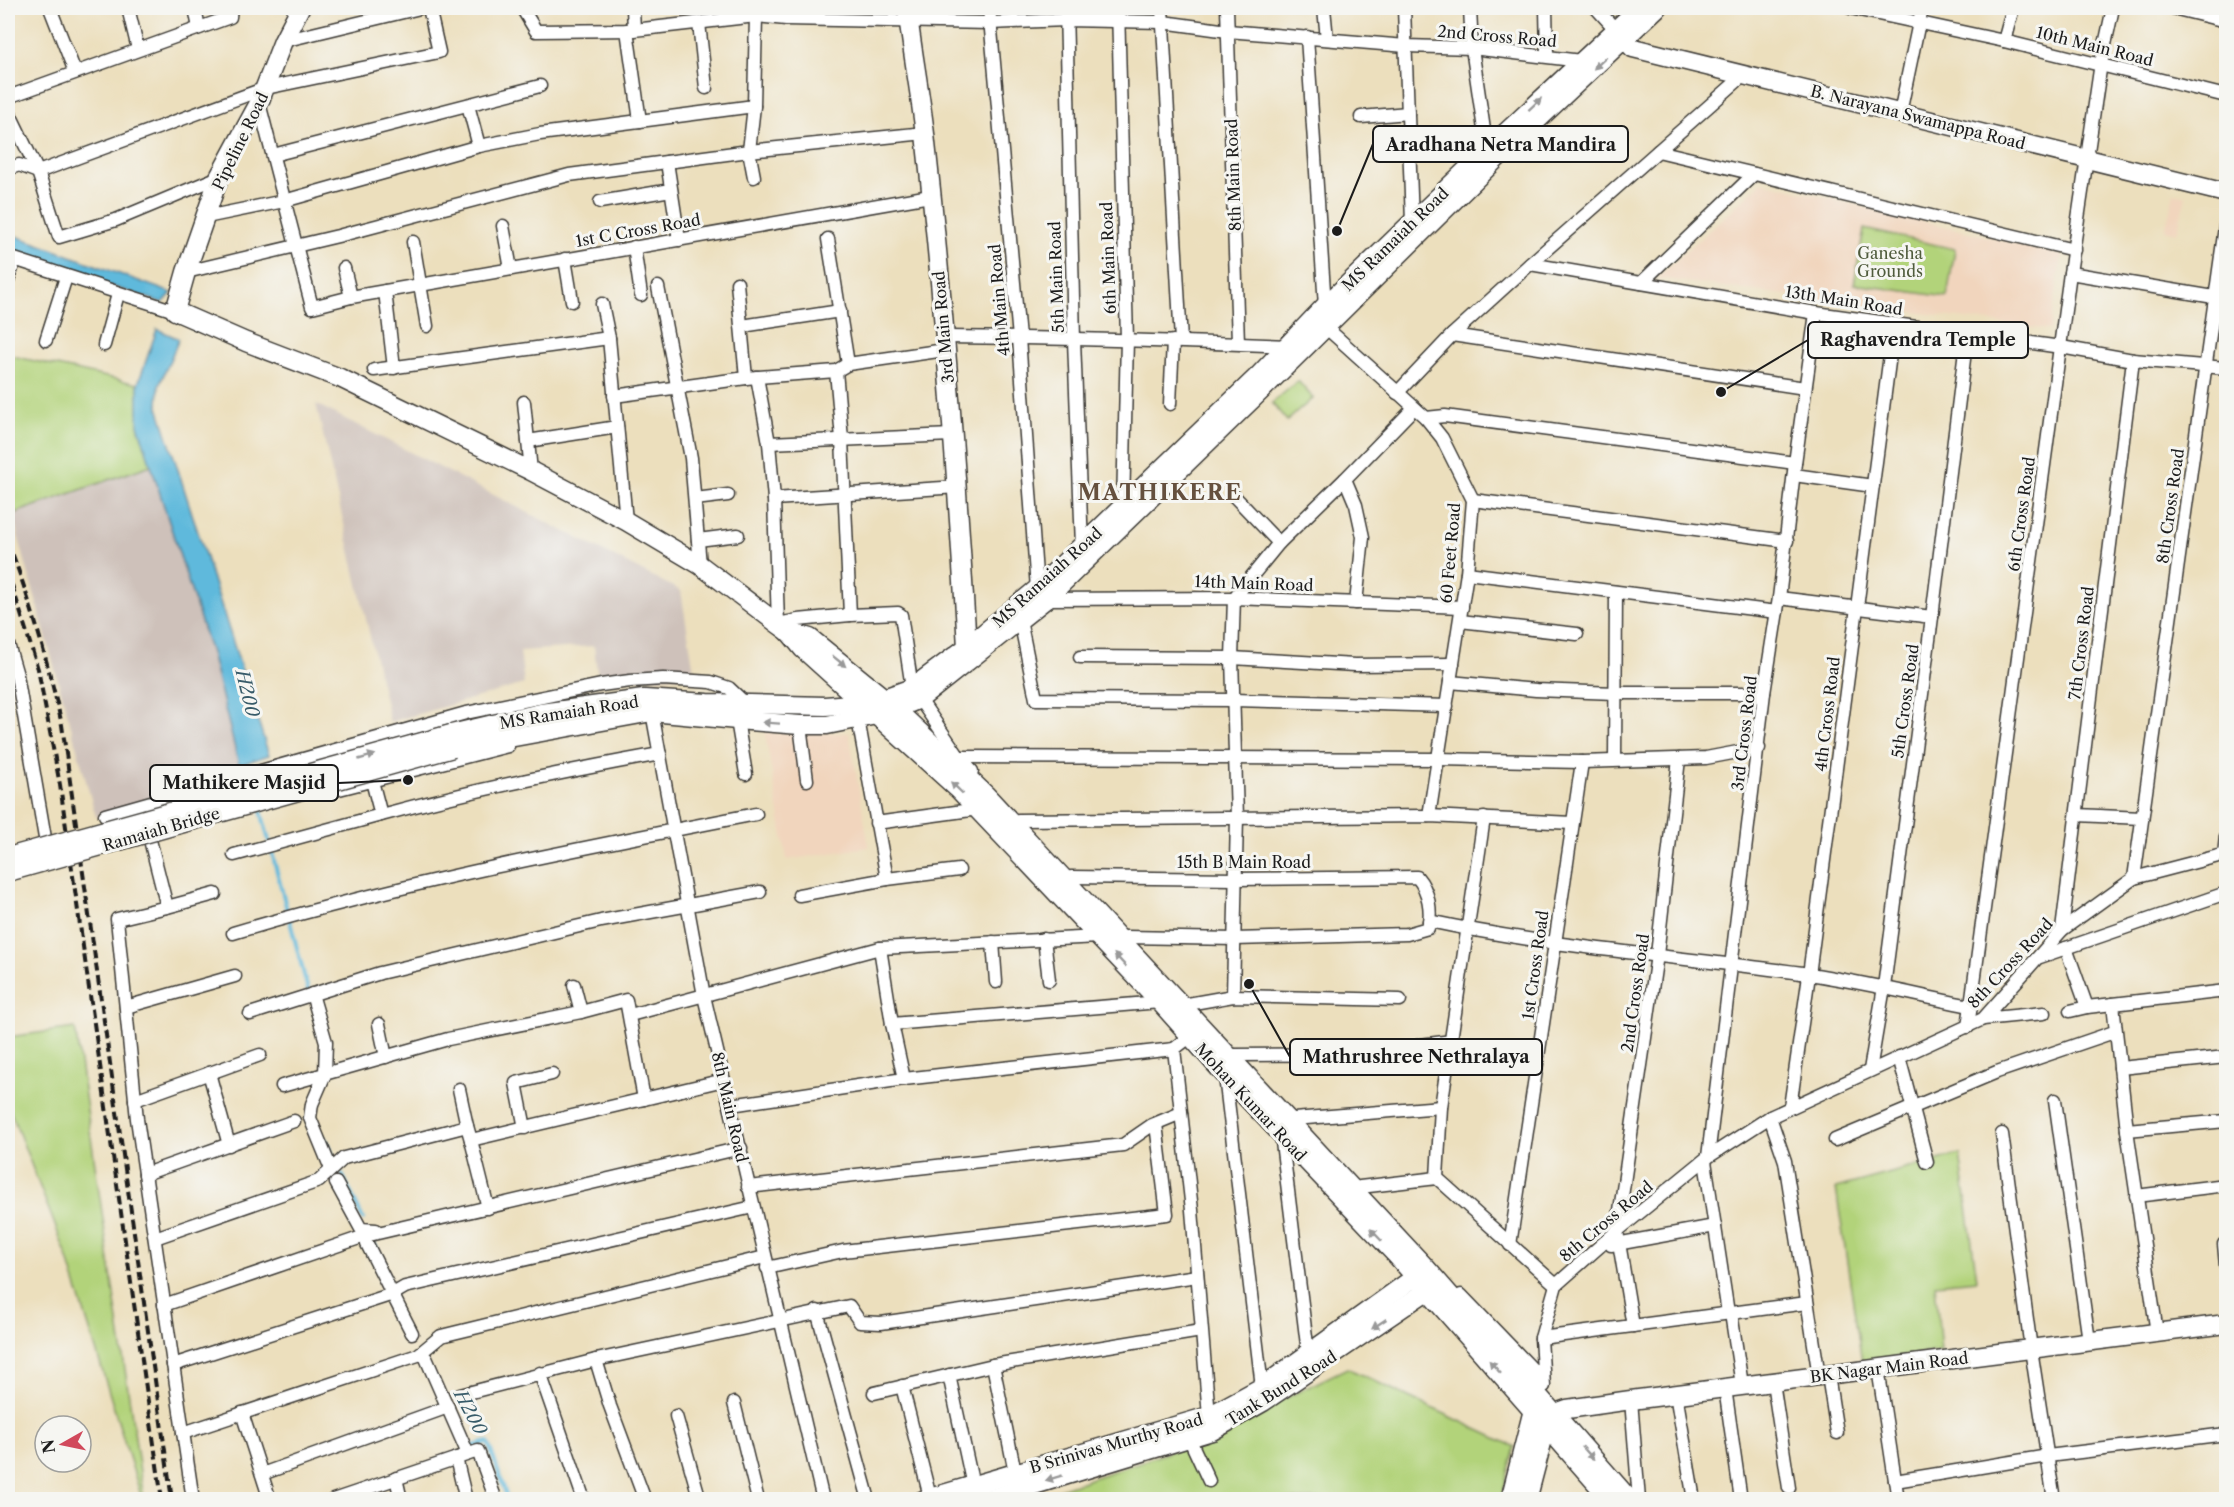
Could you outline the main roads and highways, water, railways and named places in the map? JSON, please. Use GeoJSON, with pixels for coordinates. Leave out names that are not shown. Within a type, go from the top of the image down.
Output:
{"type":"FeatureCollection","features":[{"type":"Feature","properties":{"kind":"water"},"geometry":{"type":"Polygon","coordinates":[[[8,233],[172,293],[163,303],[8,253],[8,233]]]}},
{"type":"Feature","properties":{"kind":"water"},"geometry":{"type":"Polygon","coordinates":[[[157,329],[179,339],[159,386],[158,407],[269,755],[239,765],[212,656],[138,425],[138,384],[157,329]]]}},
{"type":"Feature","properties":{"kind":"waterway","name":"H200"},"geometry":{"type":"LineString","coordinates":[[260,807],[309,994]]}},
{"type":"Feature","properties":{"kind":"waterway","name":"H200"},"geometry":{"type":"LineString","coordinates":[[325,1139],[332,1154]]}},
{"type":"Feature","properties":{"kind":"waterway","name":"H200"},"geometry":{"type":"LineString","coordinates":[[342,1174],[363,1219]]}},
{"type":"Feature","properties":{"kind":"waterway","name":"H200"},"geometry":{"type":"LineString","coordinates":[[372,1239],[381,1258]]}},
{"type":"Feature","properties":{"kind":"waterway","name":"H200"},"geometry":{"type":"LineString","coordinates":[[468,1444],[469,1447],[488,1442],[508,1500]]}},
{"type":"Feature","properties":{"kind":"railway"},"geometry":{"type":"LineString","coordinates":[[8,542],[38,633],[62,725],[172,1500]]}},
{"type":"Feature","properties":{"kind":"railway"},"geometry":{"type":"LineString","coordinates":[[8,572],[38,669],[60,785],[162,1500]]}},
{"type":"Feature","properties":{"kind":"place","name":"Aradhana Netra Mandira"},"geometry":{"type":"Point","coordinates":[1337,231]}},
{"type":"Feature","properties":{"kind":"place","name":"Raghavendra Temple"},"geometry":{"type":"Point","coordinates":[1721,392]}},
{"type":"Feature","properties":{"kind":"place","name":"Mathikere Masjid"},"geometry":{"type":"Point","coordinates":[408,780]}},
{"type":"Feature","properties":{"kind":"place","name":"Mathrushree Nethralaya"},"geometry":{"type":"Point","coordinates":[1249,984]}},
{"type":"Feature","properties":{"kind":"district","name":"MATHIKERE"},"geometry":{"type":"Point","coordinates":[1160,492]}},
{"type":"Feature","properties":{"kind":"park label","name":"Ganesha Grounds"},"geometry":{"type":"Point","coordinates":[1890,262]}}]}
